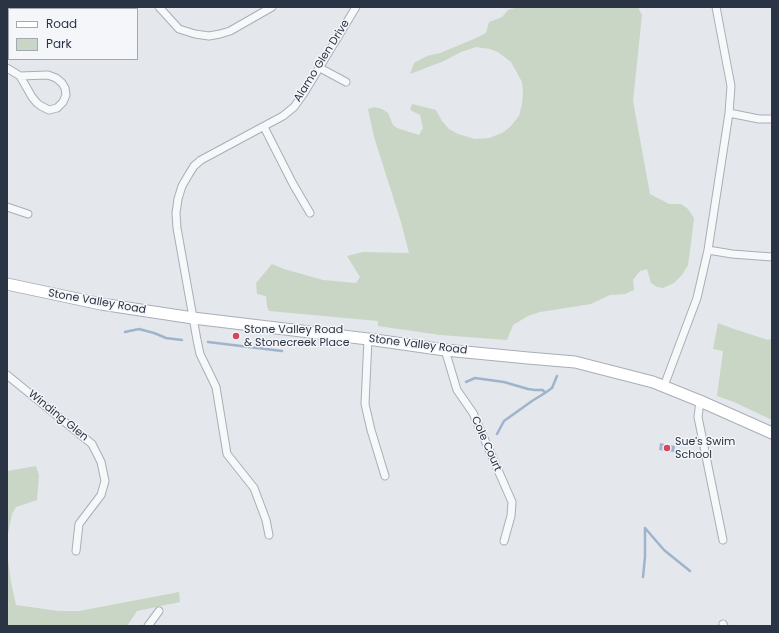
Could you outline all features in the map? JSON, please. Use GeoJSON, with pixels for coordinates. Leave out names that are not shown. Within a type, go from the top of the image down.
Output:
{"type":"FeatureCollection","features":[{"type":"Feature","properties":{"kind":"street"},"geometry":{"type":"LineString","coordinates":[[159,7],[179,28],[195,34],[209,36],[230,31],[272,7]]}},
{"type":"Feature","properties":{"kind":"street","name":"Alamo Glen Drive"},"geometry":{"type":"LineString","coordinates":[[269,535],[266,520],[254,488],[228,454],[225,446],[216,387],[200,354],[177,228],[176,213],[178,199],[182,186],[189,174],[194,166],[201,160],[264,127],[283,116],[294,107],[320,68],[356,7]]}},
{"type":"Feature","properties":{"kind":"street"},"geometry":{"type":"LineString","coordinates":[[664,386],[697,298],[708,250],[729,113],[731,86],[716,7]]}},
{"type":"Feature","properties":{"kind":"street"},"geometry":{"type":"LineString","coordinates":[[7,68],[20,76],[40,106],[49,110],[57,108],[63,102],[66,95],[65,88],[56,78],[48,75],[20,76]]}},
{"type":"Feature","properties":{"kind":"street"},"geometry":{"type":"LineString","coordinates":[[320,68],[346,82]]}},
{"type":"Feature","properties":{"kind":"street"},"geometry":{"type":"LineString","coordinates":[[729,113],[760,119],[772,119]]}},
{"type":"Feature","properties":{"kind":"street"},"geometry":{"type":"LineString","coordinates":[[264,127],[293,184],[310,213]]}},
{"type":"Feature","properties":{"kind":"street"},"geometry":{"type":"LineString","coordinates":[[7,207],[28,214]]}},
{"type":"Feature","properties":{"kind":"street"},"geometry":{"type":"LineString","coordinates":[[708,250],[732,254],[772,257]]}},
{"type":"Feature","properties":{"kind":"street","name":"Stone Valley Road"},"geometry":{"type":"LineString","coordinates":[[7,284],[101,304],[193,318],[368,339],[445,350],[574,362],[653,382],[772,433]]}},
{"type":"Feature","properties":{"kind":"street"},"geometry":{"type":"LineString","coordinates":[[368,339],[365,404],[385,476]]}},
{"type":"Feature","properties":{"kind":"street","name":"Cole Court"},"geometry":{"type":"LineString","coordinates":[[445,350],[457,390],[473,413],[512,502],[511,516],[504,541]]}},
{"type":"Feature","properties":{"kind":"street","name":"Winding Glen"},"geometry":{"type":"LineString","coordinates":[[7,375],[92,444],[101,462],[104,481],[101,495],[78,524],[76,551]]}},
{"type":"Feature","properties":{"kind":"street"},"geometry":{"type":"LineString","coordinates":[[700,401],[698,417],[723,540]]}},
{"type":"Feature","properties":{"kind":"street"},"geometry":{"type":"LineString","coordinates":[[148,626],[159,612]]}},
{"type":"Feature","properties":{"kind":"green space"},"geometry":{"type":"Polygon","coordinates":[[[518,7],[638,7],[642,15],[633,101],[650,194],[669,204],[681,204],[688,209],[694,218],[688,265],[682,275],[674,283],[663,288],[657,287],[651,283],[647,269],[640,271],[633,280],[634,290],[625,294],[610,295],[591,304],[540,312],[528,316],[513,325],[507,340],[440,335],[378,326],[378,321],[269,311],[266,296],[257,294],[256,283],[272,264],[323,280],[356,283],[360,277],[347,256],[363,252],[409,253],[401,222],[374,137],[368,109],[374,107],[382,109],[388,113],[393,125],[397,128],[419,135],[423,128],[420,115],[410,110],[412,104],[436,110],[442,121],[449,129],[458,134],[475,139],[489,138],[502,133],[510,127],[519,116],[523,91],[522,82],[511,62],[498,52],[476,47],[410,74],[414,63],[427,56],[440,53],[486,33],[489,22],[502,17],[508,10],[518,7]]]}},
{"type":"Feature","properties":{"kind":"green space"},"geometry":{"type":"Polygon","coordinates":[[[718,323],[768,340],[772,338],[772,420],[734,402],[717,396],[723,351],[713,349],[718,323]]]}},
{"type":"Feature","properties":{"kind":"green space"},"geometry":{"type":"Polygon","coordinates":[[[36,466],[39,475],[37,500],[16,507],[12,514],[7,539],[7,471],[36,466]]]}},
{"type":"Feature","properties":{"kind":"green space"},"geometry":{"type":"Polygon","coordinates":[[[7,552],[16,605],[59,611],[79,611],[179,592],[180,602],[137,611],[127,626],[7,626],[7,552]]]}},
{"type":"Feature","properties":{"kind":"water","name":"Sue's Swim School"},"geometry":{"type":"Polygon","coordinates":[[[660,443],[675,446],[674,452],[659,450],[660,443]]]}},
{"type":"Feature","properties":{"kind":"waterway"},"geometry":{"type":"LineString","coordinates":[[125,332],[139,329],[166,338],[182,340]]}},
{"type":"Feature","properties":{"kind":"waterway"},"geometry":{"type":"LineString","coordinates":[[208,342],[282,351]]}},
{"type":"Feature","properties":{"kind":"waterway"},"geometry":{"type":"LineString","coordinates":[[466,382],[475,378],[504,382],[528,389],[543,390],[545,393],[552,388],[557,376]]}},
{"type":"Feature","properties":{"kind":"waterway"},"geometry":{"type":"LineString","coordinates":[[497,434],[504,421],[545,393]]}},
{"type":"Feature","properties":{"kind":"waterway"},"geometry":{"type":"LineString","coordinates":[[645,528],[664,550],[690,571]]}},
{"type":"Feature","properties":{"kind":"waterway"},"geometry":{"type":"LineString","coordinates":[[643,577],[645,528]]}},
{"type":"Feature","properties":{"kind":"place","name":"Stone Valley Road & Stonecreek Place"},"geometry":{"type":"Point","coordinates":[236,336]}},
{"type":"Feature","properties":{"kind":"place","name":"Sue's Swim School"},"geometry":{"type":"Point","coordinates":[667,448]}}]}
